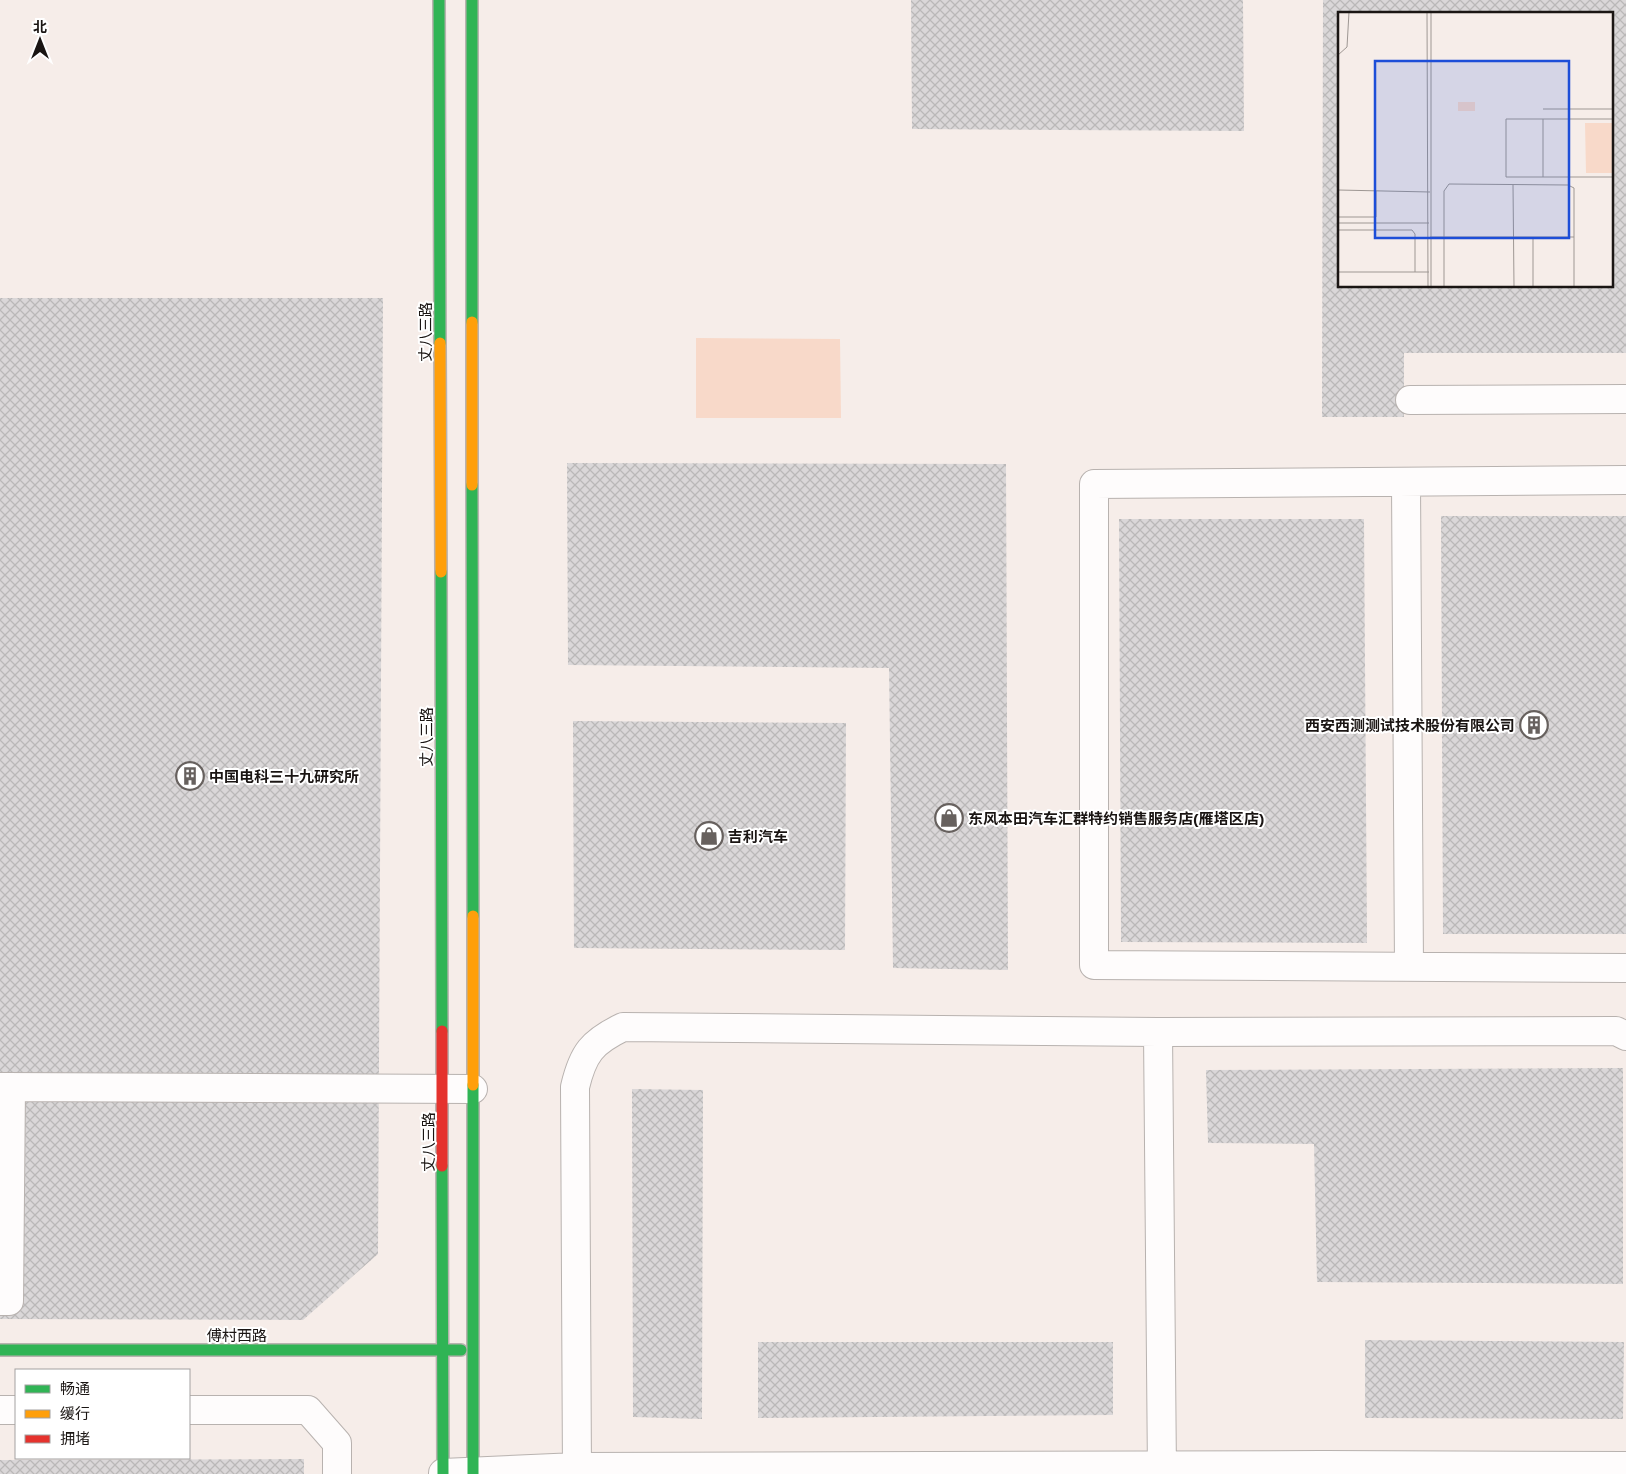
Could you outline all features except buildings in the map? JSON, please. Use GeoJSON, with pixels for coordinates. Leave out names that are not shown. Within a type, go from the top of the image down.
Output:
{"type":"FeatureCollection","features":[{"type":"Feature","properties":{"kind":"street","name":"丈八三路"},"geometry":{"type":"LineString","coordinates":[[439,0],[443,1473]]}},
{"type":"Feature","properties":{"kind":"street"},"geometry":{"type":"LineString","coordinates":[[472,0],[473,1473]]}},
{"type":"Feature","properties":{"kind":"street"},"geometry":{"type":"LineString","coordinates":[[1410,400],[1626,399]]}},
{"type":"Feature","properties":{"kind":"street"},"geometry":{"type":"LineString","coordinates":[[1626,480],[1094,484],[1094,965],[1626,968]]}},
{"type":"Feature","properties":{"kind":"street"},"geometry":{"type":"LineString","coordinates":[[1406,483],[1409,967]]}},
{"type":"Feature","properties":{"kind":"street"},"geometry":{"type":"LineString","coordinates":[[577,1471],[575,1087],[580,1066],[593,1045],[608,1034],[623,1027],[1158,1032],[1616,1030],[1626,1036]]}},
{"type":"Feature","properties":{"kind":"street"},"geometry":{"type":"LineString","coordinates":[[1158,1032],[1162,1470]]}},
{"type":"Feature","properties":{"kind":"street"},"geometry":{"type":"LineString","coordinates":[[0,1301],[9,1301],[5,1087],[473,1089]]}},
{"type":"Feature","properties":{"kind":"street","name":"傅村西路"},"geometry":{"type":"LineString","coordinates":[[0,1350],[473,1350]]}},
{"type":"Feature","properties":{"kind":"street"},"geometry":{"type":"LineString","coordinates":[[0,1410],[15,1410]]}},
{"type":"Feature","properties":{"kind":"street"},"geometry":{"type":"LineString","coordinates":[[190,1410],[308,1410],[337,1443],[337,1474]]}},
{"type":"Feature","properties":{"kind":"street"},"geometry":{"type":"LineString","coordinates":[[443,1473],[1626,1466]]}},
{"type":"Feature","properties":{"kind":"shaded area"},"geometry":{"type":"Polygon","coordinates":[[[696,338],[840,339],[841,418],[696,418],[696,338]]]}},
{"type":"Feature","properties":{"kind":"traffic: fast"},"geometry":{"type":"LineString","coordinates":[[439,0],[440,343]]}},
{"type":"Feature","properties":{"kind":"traffic: fast"},"geometry":{"type":"LineString","coordinates":[[472,0],[472,322]]}},
{"type":"Feature","properties":{"kind":"traffic: fast"},"geometry":{"type":"LineString","coordinates":[[472,485],[473,916]]}},
{"type":"Feature","properties":{"kind":"traffic: fast"},"geometry":{"type":"LineString","coordinates":[[441,572],[442,1031]]}},
{"type":"Feature","properties":{"kind":"traffic: fast"},"geometry":{"type":"LineString","coordinates":[[473,1085],[473,1474]]}},
{"type":"Feature","properties":{"kind":"traffic: fast"},"geometry":{"type":"LineString","coordinates":[[442,1166],[443,1474]]}},
{"type":"Feature","properties":{"kind":"traffic: fast"},"geometry":{"type":"LineString","coordinates":[[0,1350],[461,1350]]}},
{"type":"Feature","properties":{"kind":"traffic: slow"},"geometry":{"type":"LineString","coordinates":[[472,322],[472,485]]}},
{"type":"Feature","properties":{"kind":"traffic: slow"},"geometry":{"type":"LineString","coordinates":[[440,343],[441,572]]}},
{"type":"Feature","properties":{"kind":"traffic: slow"},"geometry":{"type":"LineString","coordinates":[[473,916],[473,1085]]}},
{"type":"Feature","properties":{"kind":"traffic: jam"},"geometry":{"type":"LineString","coordinates":[[442,1031],[442,1166]]}},
{"type":"Feature","properties":{"kind":"place","name":"西安西测测试技术股份有限公司"},"geometry":{"type":"Point","coordinates":[1534,725]}},
{"type":"Feature","properties":{"kind":"place","name":"中国电科三十九研究所"},"geometry":{"type":"Point","coordinates":[190,776]}},
{"type":"Feature","properties":{"kind":"place","name":"东风本田汽车汇群特约销售服务店(雁塔区店)"},"geometry":{"type":"Point","coordinates":[949,818]}},
{"type":"Feature","properties":{"kind":"place","name":"吉利汽车"},"geometry":{"type":"Point","coordinates":[709,836]}}]}
